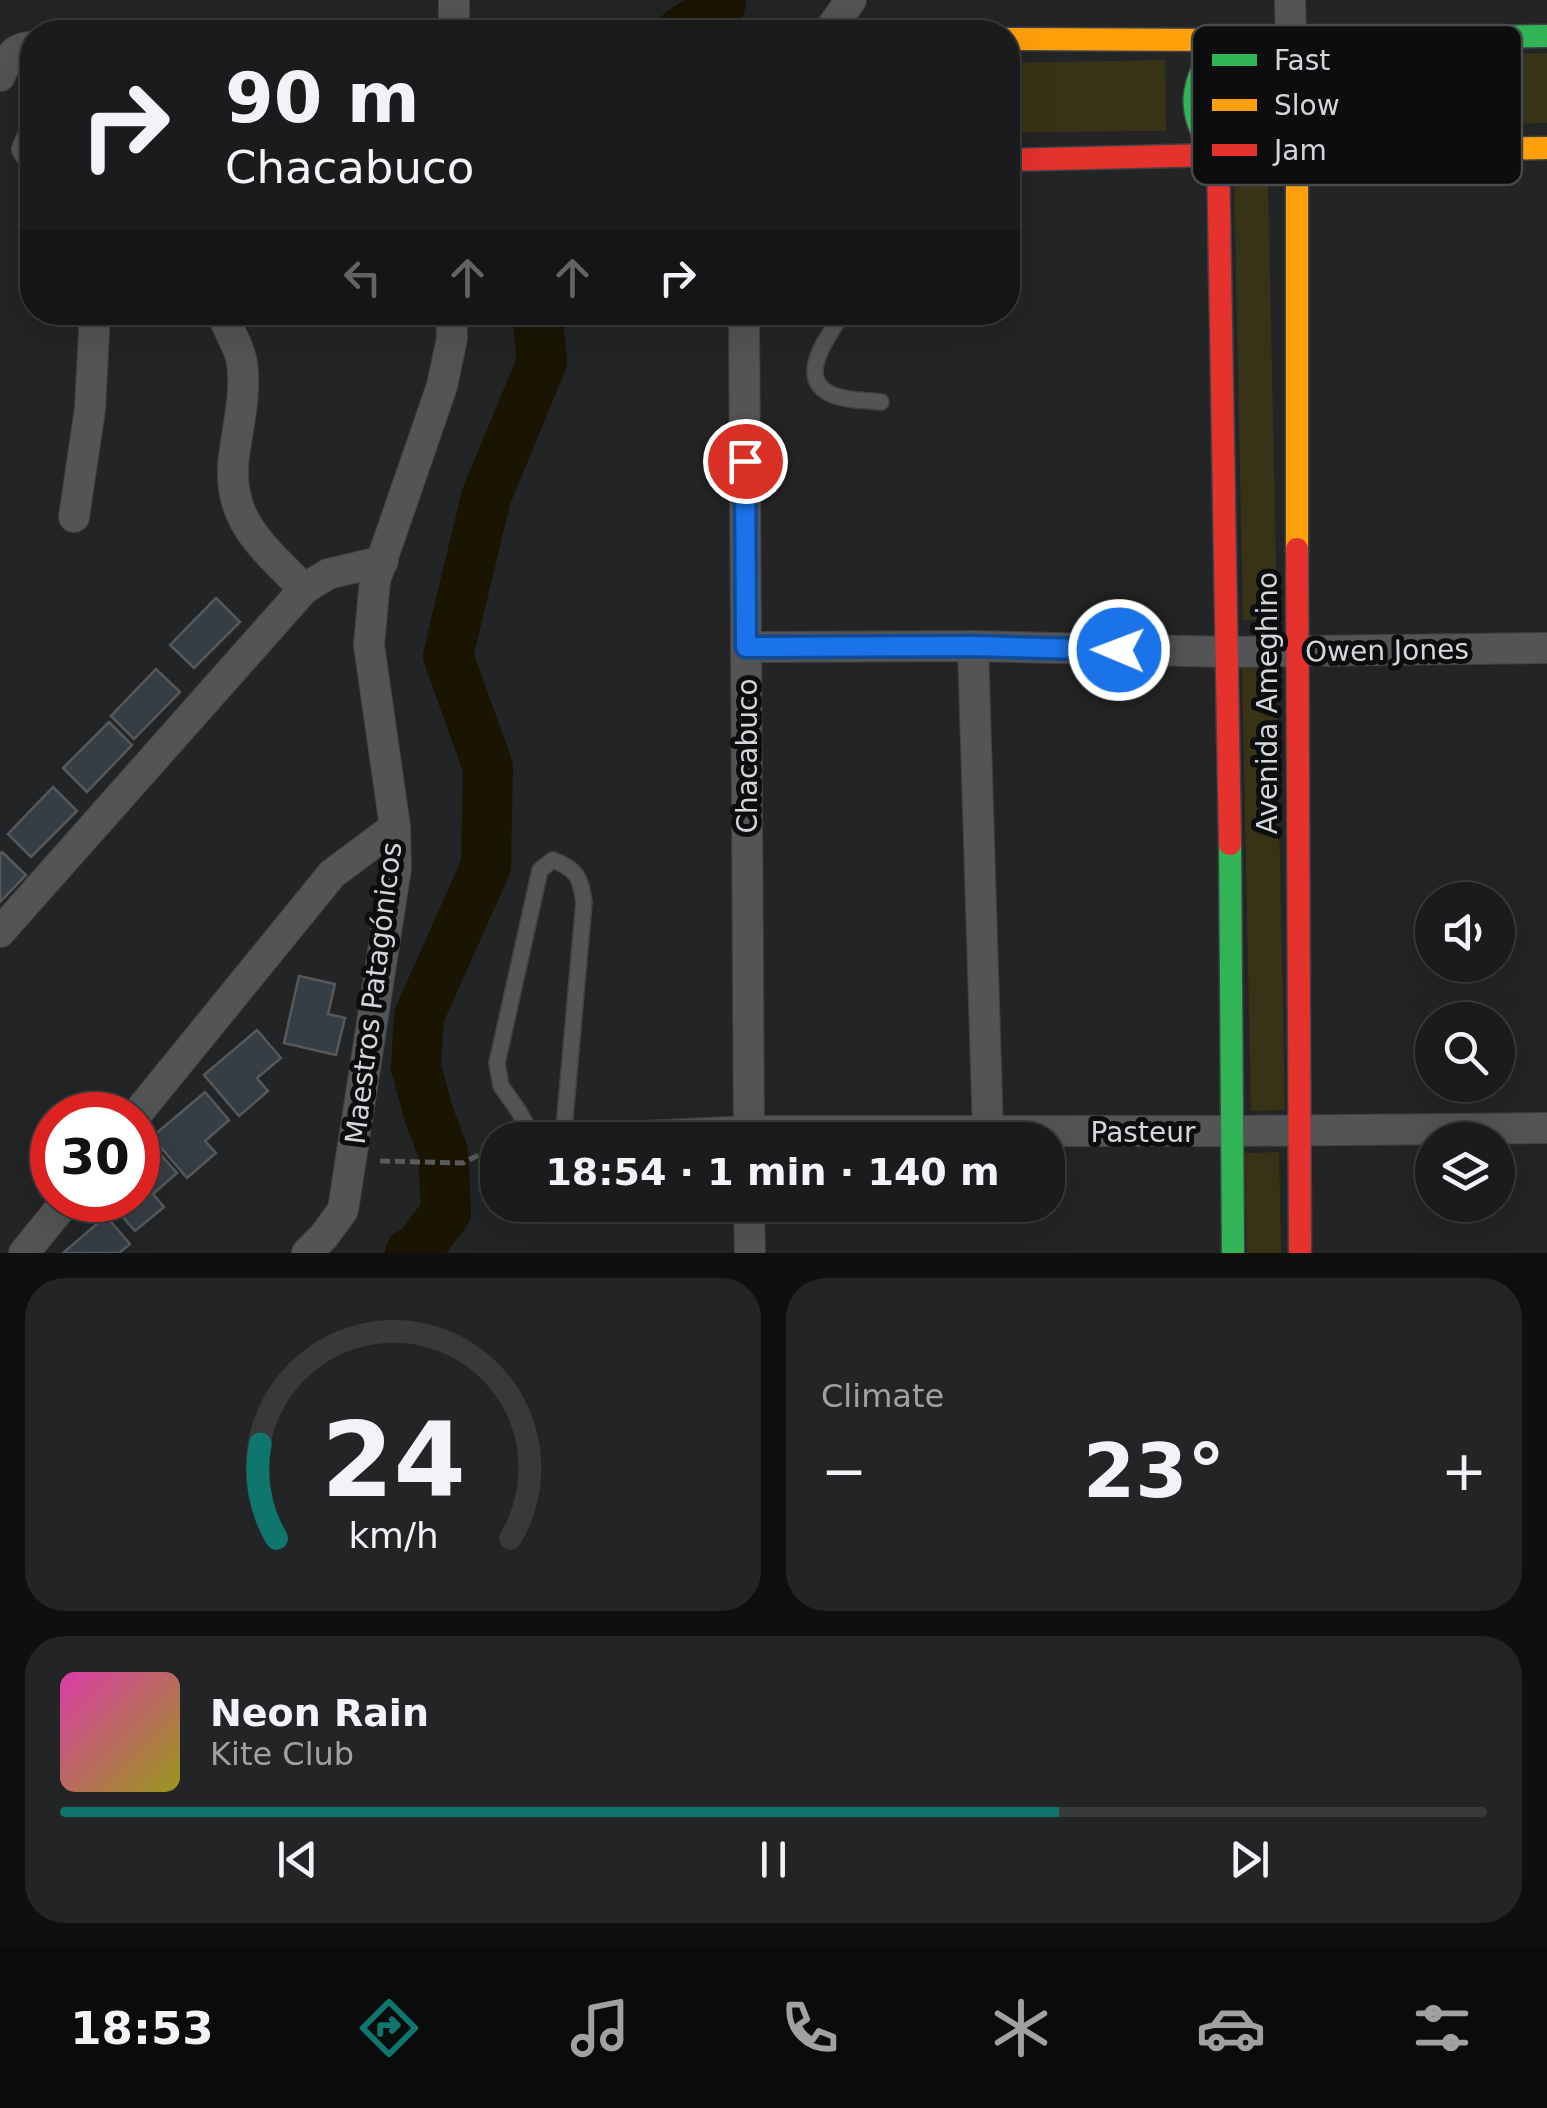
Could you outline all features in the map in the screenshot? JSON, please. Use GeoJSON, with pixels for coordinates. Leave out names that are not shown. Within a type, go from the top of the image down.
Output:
{"type":"FeatureCollection","features":[{"type":"Feature","properties":{"kind":"main road"},"geometry":{"type":"LineString","coordinates":[[1522,36],[1547,36]]}},
{"type":"Feature","properties":{"kind":"main road"},"geometry":{"type":"LineString","coordinates":[[1020,39],[1192,40]]}},
{"type":"Feature","properties":{"kind":"main road"},"geometry":{"type":"LineString","coordinates":[[1522,148],[1547,148]]}},
{"type":"Feature","properties":{"kind":"main road"},"geometry":{"type":"LineString","coordinates":[[1020,160],[1192,156]]}},
{"type":"Feature","properties":{"kind":"main road","name":"Avenida Ameghino"},"geometry":{"type":"LineString","coordinates":[[1217,185],[1228,652],[1233,1253]]}},
{"type":"Feature","properties":{"kind":"main road","name":"Avenida Ameghino"},"geometry":{"type":"LineString","coordinates":[[1299,185],[1300,1253]]}},
{"type":"Feature","properties":{"kind":"street"},"geometry":{"type":"LineString","coordinates":[[1290,0],[1293,25]]}},
{"type":"Feature","properties":{"kind":"street"},"geometry":{"type":"LineString","coordinates":[[0,76],[12,53],[20,50]]}},
{"type":"Feature","properties":{"kind":"street"},"geometry":{"type":"LineString","coordinates":[[74,517],[90,410],[93,325]]}},
{"type":"Feature","properties":{"kind":"street"},"geometry":{"type":"LineString","coordinates":[[227,325],[242,361],[241,412],[233,460],[236,504],[252,536],[304,588]]}},
{"type":"Feature","properties":{"kind":"street","name":"Maestros Patagónicos"},"geometry":{"type":"LineString","coordinates":[[306,1253],[343,1210],[396,868],[395,827],[370,646],[375,580],[442,386],[452,325]]}},
{"type":"Feature","properties":{"kind":"street","name":"Chacabuco"},"geometry":{"type":"LineString","coordinates":[[744,325],[749,1122]]}},
{"type":"Feature","properties":{"kind":"street"},"geometry":{"type":"LineString","coordinates":[[0,932],[304,588],[328,574],[383,561]]}},
{"type":"Feature","properties":{"kind":"street"},"geometry":{"type":"LineString","coordinates":[[973,646],[988,1122]]}},
{"type":"Feature","properties":{"kind":"street","name":"Owen Jones"},"geometry":{"type":"LineString","coordinates":[[746,647],[973,646],[1228,652],[1547,648]]}},
{"type":"Feature","properties":{"kind":"street"},"geometry":{"type":"LineString","coordinates":[[155,1092],[332,874],[395,827]]}},
{"type":"Feature","properties":{"kind":"street","name":"Pasteur"},"geometry":{"type":"LineString","coordinates":[[1065,1132],[1547,1128]]}},
{"type":"Feature","properties":{"kind":"street"},"geometry":{"type":"LineString","coordinates":[[24,1253],[50,1222]]}},
{"type":"Feature","properties":{"kind":"street"},"geometry":{"type":"LineString","coordinates":[[750,1222],[750,1253]]}},
{"type":"Feature","properties":{"kind":"lane"},"geometry":{"type":"LineString","coordinates":[[835,325],[815,360],[820,388],[834,396],[882,402]]}},
{"type":"Feature","properties":{"kind":"lane"},"geometry":{"type":"LineString","coordinates":[[525,1122],[501,1086],[497,1062],[540,870],[553,860],[568,866],[580,879],[584,902],[563,1122]]}},
{"type":"Feature","properties":{"kind":"path"},"geometry":{"type":"LineString","coordinates":[[390,1162],[463,1163],[480,1154]]}},
{"type":"Feature","properties":{"kind":"shaded area"},"geometry":{"type":"Polygon","coordinates":[[[1522,53],[1547,53],[1547,123],[1522,123],[1522,53]]]}},
{"type":"Feature","properties":{"kind":"shaded area"},"geometry":{"type":"Polygon","coordinates":[[[1165,60],[1166,131],[1020,132],[1020,63],[1165,60]]]}},
{"type":"Feature","properties":{"kind":"shaded area"},"geometry":{"type":"Polygon","coordinates":[[[1234,185],[1268,185],[1277,619],[1243,620],[1234,185]]]}},
{"type":"Feature","properties":{"kind":"shaded area"},"geometry":{"type":"Polygon","coordinates":[[[1276,667],[1285,1110],[1251,1111],[1242,668],[1276,667]]]}},
{"type":"Feature","properties":{"kind":"shaded area"},"geometry":{"type":"Polygon","coordinates":[[[1279,1152],[1281,1253],[1247,1253],[1245,1153],[1279,1152]]]}},
{"type":"Feature","properties":{"kind":"building"},"geometry":{"type":"Polygon","coordinates":[[[216,598],[240,622],[194,668],[170,645],[216,598]]]}},
{"type":"Feature","properties":{"kind":"building"},"geometry":{"type":"Polygon","coordinates":[[[156,669],[180,692],[134,739],[111,716],[156,669]]]}},
{"type":"Feature","properties":{"kind":"building"},"geometry":{"type":"Polygon","coordinates":[[[109,722],[132,745],[87,792],[63,768],[109,722]]]}},
{"type":"Feature","properties":{"kind":"building"},"geometry":{"type":"Polygon","coordinates":[[[53,787],[77,811],[31,857],[8,834],[53,787]]]}},
{"type":"Feature","properties":{"kind":"building"},"geometry":{"type":"Polygon","coordinates":[[[0,854],[26,875],[0,902],[0,854]]]}},
{"type":"Feature","properties":{"kind":"building"},"geometry":{"type":"Polygon","coordinates":[[[299,976],[335,984],[328,1014],[345,1018],[336,1055],[284,1043],[299,976]]]}},
{"type":"Feature","properties":{"kind":"building"},"geometry":{"type":"Polygon","coordinates":[[[257,1030],[281,1058],[257,1078],[268,1091],[239,1116],[204,1075],[257,1030]]]}},
{"type":"Feature","properties":{"kind":"building"},"geometry":{"type":"Polygon","coordinates":[[[205,1092],[229,1120],[205,1141],[216,1153],[187,1178],[160,1146],[160,1130],[205,1092]]]}},
{"type":"Feature","properties":{"kind":"building"},"geometry":{"type":"Polygon","coordinates":[[[160,1154],[177,1173],[160,1188],[160,1154]]]}},
{"type":"Feature","properties":{"kind":"building"},"geometry":{"type":"Polygon","coordinates":[[[99,1222],[111,1222],[130,1244],[119,1253],[63,1253],[99,1222]]]}},
{"type":"Feature","properties":{"kind":"building"},"geometry":{"type":"Polygon","coordinates":[[[127,1222],[146,1222],[135,1231],[127,1222]]]}},
{"type":"Feature","properties":{"kind":"waterway"},"geometry":{"type":"LineString","coordinates":[[699,20],[720,6],[721,0]]}},
{"type":"Feature","properties":{"kind":"waterway"},"geometry":{"type":"LineString","coordinates":[[410,1253],[418,1249],[446,1212],[443,1152],[416,1067],[419,1016],[486,866],[488,767],[448,656],[486,497],[542,362],[538,325]]}},
{"type":"Feature","properties":{"kind":"traffic: fast"},"geometry":{"type":"LineString","coordinates":[[1522,36],[1547,36]]}},
{"type":"Feature","properties":{"kind":"traffic: fast"},"geometry":{"type":"LineString","coordinates":[[1230,844],[1233,1253]]}},
{"type":"Feature","properties":{"kind":"traffic: slow"},"geometry":{"type":"LineString","coordinates":[[1020,39],[1192,40]]}},
{"type":"Feature","properties":{"kind":"traffic: slow"},"geometry":{"type":"LineString","coordinates":[[1522,148],[1547,148]]}},
{"type":"Feature","properties":{"kind":"traffic: slow"},"geometry":{"type":"LineString","coordinates":[[1297,185],[1297,549]]}},
{"type":"Feature","properties":{"kind":"traffic: jam"},"geometry":{"type":"LineString","coordinates":[[1020,160],[1192,156]]}},
{"type":"Feature","properties":{"kind":"traffic: jam"},"geometry":{"type":"LineString","coordinates":[[1219,185],[1230,844]]}},
{"type":"Feature","properties":{"kind":"traffic: jam"},"geometry":{"type":"LineString","coordinates":[[1297,549],[1300,1253]]}},
{"type":"Feature","properties":{"kind":"route"},"geometry":{"type":"LineString","coordinates":[[745,461],[746,647],[1119,650]]}}]}
